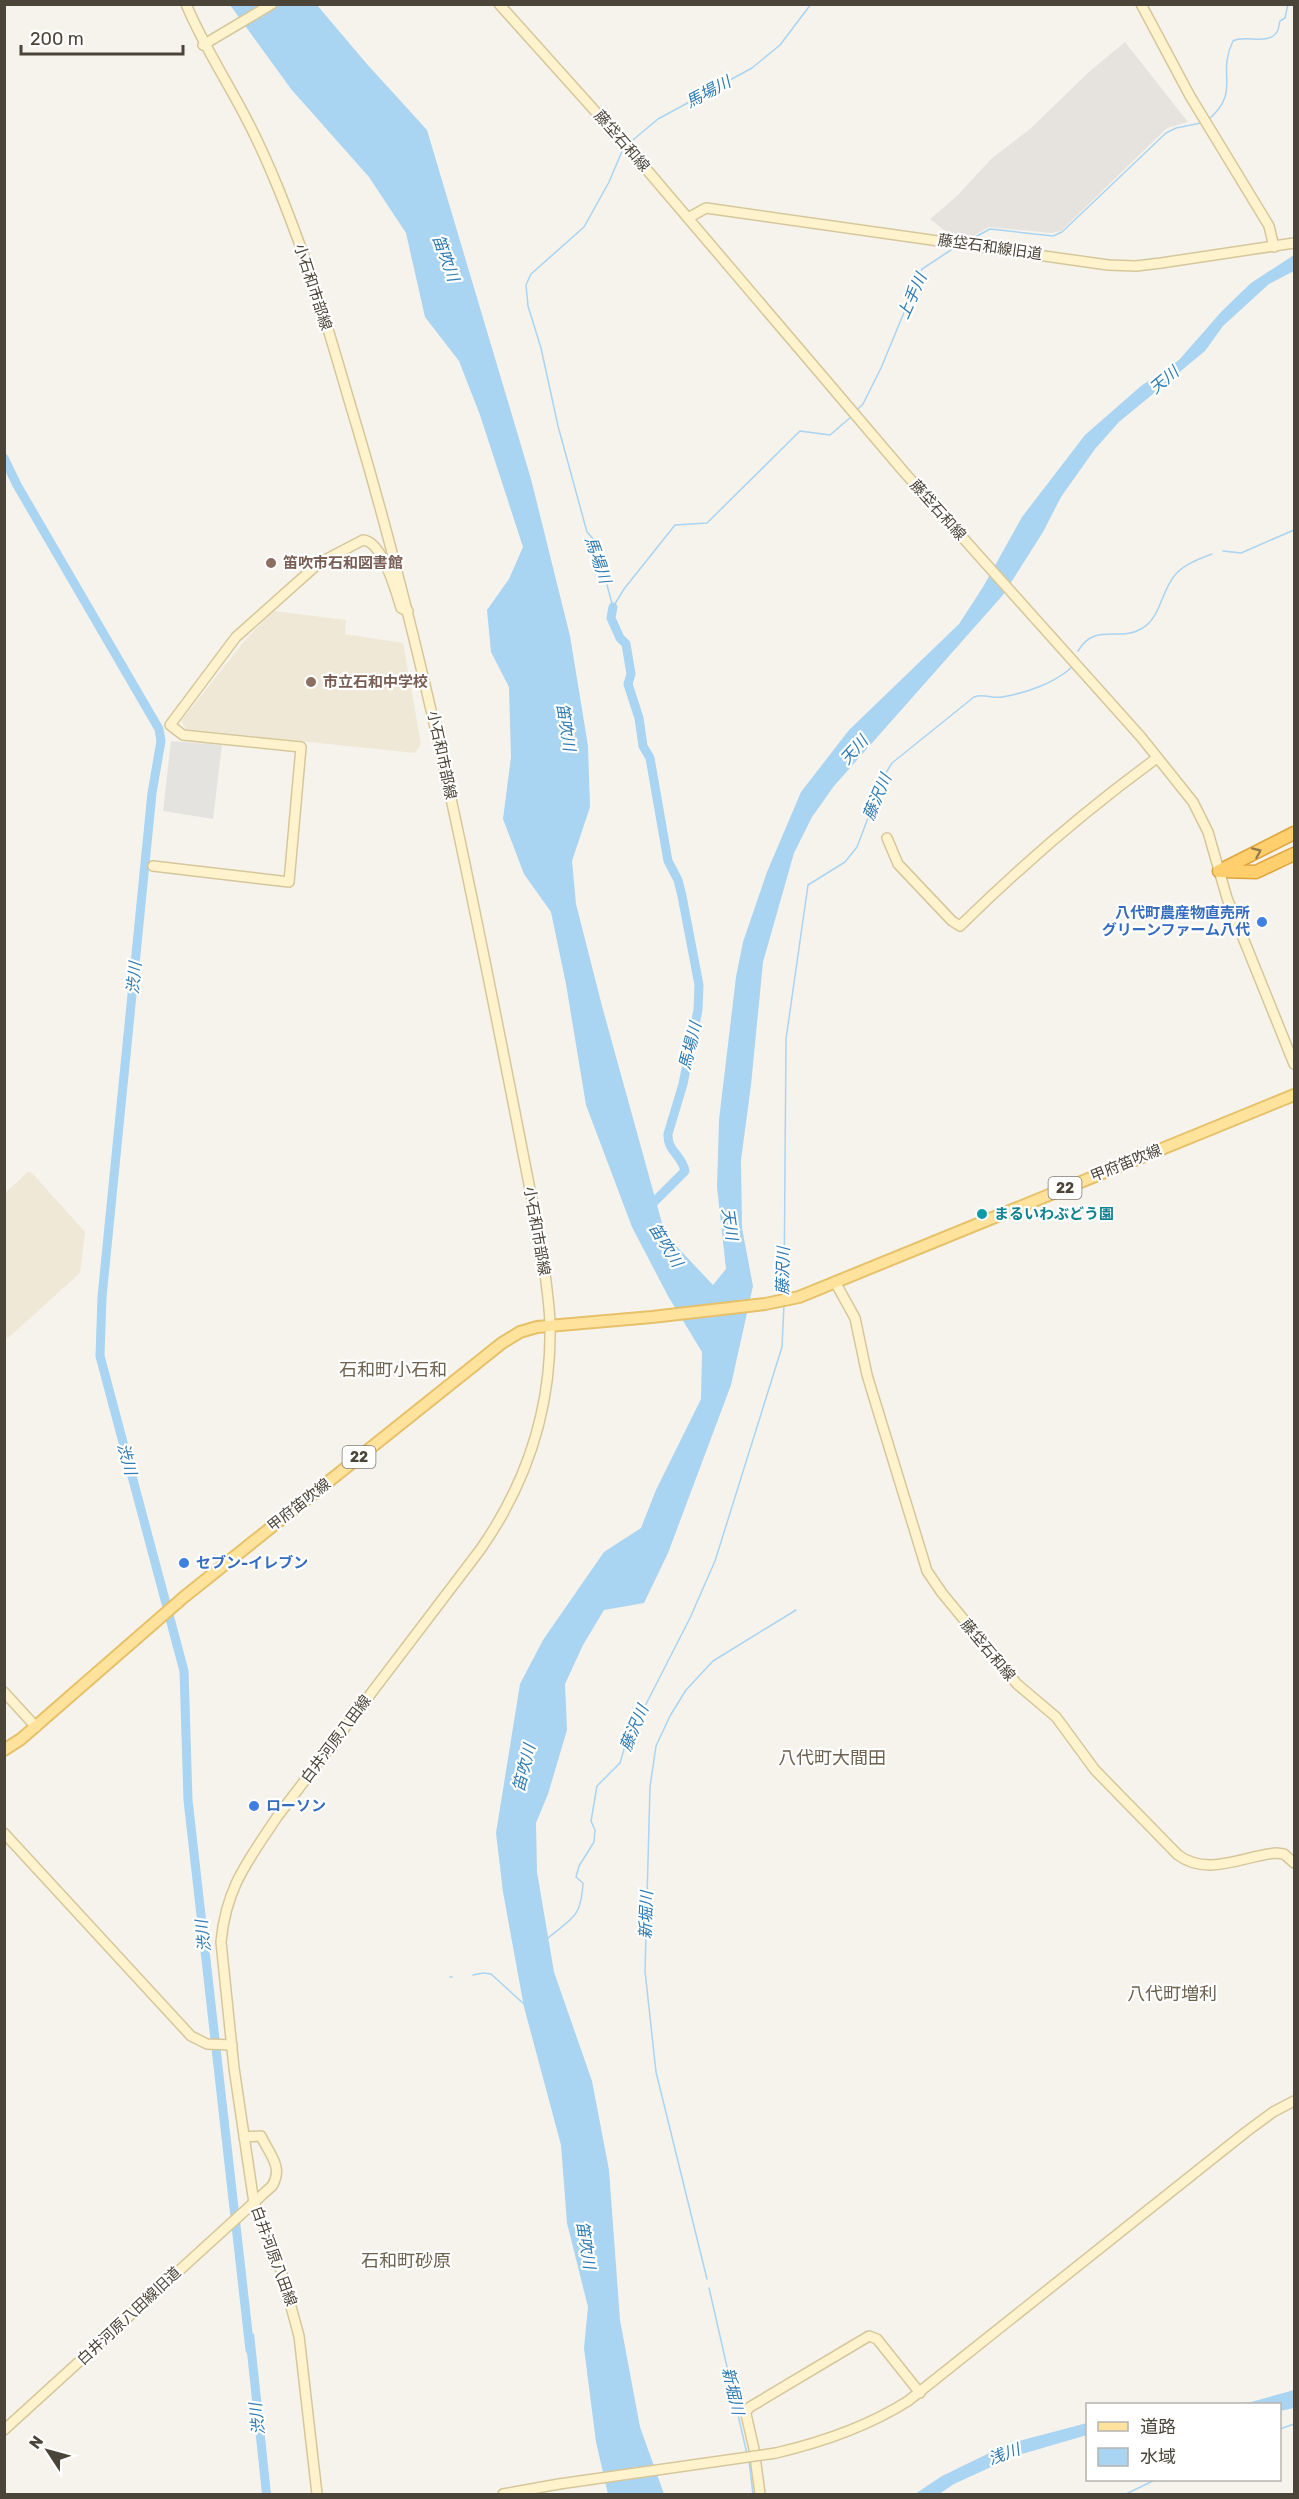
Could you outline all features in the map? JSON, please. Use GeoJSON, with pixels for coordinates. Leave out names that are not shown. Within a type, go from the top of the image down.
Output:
{"type":"FeatureCollection","features":[{"type":"Feature","properties":{"kind":"highway"},"geometry":{"type":"LineString","coordinates":[[1219,871],[1294,833]]}},
{"type":"Feature","properties":{"kind":"highway"},"geometry":{"type":"LineString","coordinates":[[1219,871],[1256,872],[1294,854]]}},
{"type":"Feature","properties":{"kind":"main road","name":"小石和市部線"},"geometry":{"type":"LineString","coordinates":[[186,4],[249,123],[283,200],[305,260],[383,510],[448,784],[543,1251],[554,1325]]}},
{"type":"Feature","properties":{"kind":"main road"},"geometry":{"type":"LineString","coordinates":[[207,43],[272,4]]}},
{"type":"Feature","properties":{"kind":"main road","name":"藤垈石和線"},"geometry":{"type":"LineString","coordinates":[[499,4],[624,143],[904,472],[1141,737],[1200,813],[1215,851],[1219,871],[1245,945],[1294,1065]]}},
{"type":"Feature","properties":{"kind":"main road"},"geometry":{"type":"LineString","coordinates":[[1141,4],[1205,122],[1269,226],[1274,246]]}},
{"type":"Feature","properties":{"kind":"main road","name":"藤垈石和線旧道"},"geometry":{"type":"LineString","coordinates":[[688,218],[706,208],[1108,265],[1136,266],[1294,243]]}},
{"type":"Feature","properties":{"kind":"main road"},"geometry":{"type":"LineString","coordinates":[[153,866],[289,882],[301,747],[183,735],[170,726],[236,636],[319,563],[363,540],[370,541],[376,547],[395,588],[401,608],[408,611]]}},
{"type":"Feature","properties":{"kind":"main road"},"geometry":{"type":"LineString","coordinates":[[887,838],[898,864],[952,921],[960,926],[996,890],[1095,803],[1157,758]]}},
{"type":"Feature","properties":{"kind":"main road","name":"甲府笛吹線"},"geometry":{"type":"LineString","coordinates":[[4,1750],[36,1727],[176,1604],[502,1343],[526,1329],[652,1317],[792,1299],[1294,1095]]}},
{"type":"Feature","properties":{"kind":"main road","name":"藤垈石和線"},"geometry":{"type":"LineString","coordinates":[[835,1282],[855,1318],[867,1375],[927,1571],[942,1593],[1017,1684],[1056,1717],[1095,1770],[1178,1856],[1192,1864],[1208,1866],[1276,1853],[1284,1854],[1294,1863]]}},
{"type":"Feature","properties":{"kind":"main road","name":"白井河原八田線"},"geometry":{"type":"LineString","coordinates":[[317,2494],[295,2314],[282,2270],[254,2203],[227,2045],[221,1942],[226,1905],[246,1862],[480,1550],[505,1511],[525,1468],[541,1419],[554,1325]]}},
{"type":"Feature","properties":{"kind":"main road"},"geometry":{"type":"LineString","coordinates":[[4,1692],[36,1727]]}},
{"type":"Feature","properties":{"kind":"main road"},"geometry":{"type":"LineString","coordinates":[[4,1833],[191,2036],[207,2044],[227,2045]]}},
{"type":"Feature","properties":{"kind":"main road"},"geometry":{"type":"LineString","coordinates":[[503,2494],[776,2453],[821,2442],[884,2416],[920,2393],[1246,2132],[1273,2112],[1294,2101]]}},
{"type":"Feature","properties":{"kind":"main road","name":"白井河原八田線旧道"},"geometry":{"type":"LineString","coordinates":[[4,2430],[272,2186],[278,2177],[278,2169],[261,2136],[244,2138]]}},
{"type":"Feature","properties":{"kind":"main road"},"geometry":{"type":"LineString","coordinates":[[760,2494],[756,2458],[746,2414],[750,2407],[869,2336],[877,2339],[920,2393]]}},
{"type":"Feature","properties":{"kind":"shaded area"},"geometry":{"type":"Polygon","coordinates":[[[1125,42],[1188,122],[1167,128],[1061,231],[1051,233],[989,227],[968,239],[954,238],[930,219],[958,195],[991,159],[1030,129],[1090,71],[1125,42]]]}},
{"type":"Feature","properties":{"kind":"shaded area","name":"市立石和中学校"},"geometry":{"type":"Polygon","coordinates":[[[274,611],[346,620],[345,634],[403,643],[421,744],[415,753],[186,729],[181,721],[246,639],[274,611]]]}},
{"type":"Feature","properties":{"kind":"shaded area"},"geometry":{"type":"Polygon","coordinates":[[[171,741],[222,745],[213,819],[163,811],[171,741]]]}},
{"type":"Feature","properties":{"kind":"shaded area"},"geometry":{"type":"Polygon","coordinates":[[[28,1172],[31,1172],[85,1232],[80,1273],[8,1338],[5,1338],[5,1193],[28,1172]]]}},
{"type":"Feature","properties":{"kind":"water"},"geometry":{"type":"Polygon","coordinates":[[[230,5],[317,5],[427,130],[531,479],[570,636],[588,746],[590,807],[572,861],[576,904],[665,1234],[713,1285],[726,1269],[717,1187],[719,1120],[736,977],[743,942],[767,872],[801,792],[849,730],[959,624],[983,587],[1022,517],[1085,435],[1141,386],[1179,360],[1222,311],[1251,283],[1294,255],[1294,271],[1269,284],[1223,326],[1205,351],[1119,422],[1095,449],[1061,497],[1043,532],[1003,595],[834,786],[812,817],[794,853],[763,962],[741,1160],[742,1228],[753,1286],[731,1385],[668,1553],[644,1603],[604,1610],[583,1645],[565,1684],[567,1730],[548,1794],[536,1823],[537,1872],[554,1972],[592,2081],[609,2170],[620,2320],[640,2427],[664,2494],[608,2494],[596,2442],[584,2348],[588,2307],[567,2223],[561,2145],[524,2007],[503,1892],[496,1833],[520,1684],[543,1640],[604,1552],[641,1528],[656,1490],[701,1399],[702,1352],[668,1296],[632,1227],[586,1105],[566,984],[551,912],[524,874],[503,819],[511,757],[509,687],[491,652],[487,610],[509,579],[523,547],[480,415],[459,361],[425,317],[406,233],[369,177],[291,89],[230,5]]]}},
{"type":"Feature","properties":{"kind":"water"},"geometry":{"type":"Polygon","coordinates":[[[254,2333],[271,2494],[262,2494],[246,2343],[254,2333]]]}},
{"type":"Feature","properties":{"kind":"water"},"geometry":{"type":"Polygon","coordinates":[[[1294,2390],[1294,2408],[1281,2411],[1281,2403],[1242,2403],[1294,2390]]]}},
{"type":"Feature","properties":{"kind":"water","name":"浅川"},"geometry":{"type":"Polygon","coordinates":[[[1086,2423],[1086,2435],[1015,2456],[954,2484],[939,2494],[915,2494],[942,2476],[1008,2444],[1086,2423]]]}},
{"type":"Feature","properties":{"kind":"waterway","name":"馬場川"},"geometry":{"type":"LineString","coordinates":[[628,144],[658,119],[752,68],[780,45],[811,4]]}},
{"type":"Feature","properties":{"kind":"waterway","name":"上手川"},"geometry":{"type":"LineString","coordinates":[[1208,120],[1224,100],[1228,53],[1233,41],[1263,39],[1274,35],[1280,21],[1285,18],[1288,4]]}},
{"type":"Feature","properties":{"kind":"waterway","name":"上手川"},"geometry":{"type":"LineString","coordinates":[[966,242],[990,229],[1053,236],[1062,232],[1166,133],[1176,128],[1201,123]]}},
{"type":"Feature","properties":{"kind":"waterway","name":"馬場川"},"geometry":{"type":"LineString","coordinates":[[613,607],[595,541],[587,532],[558,426],[541,348],[528,306],[526,285],[531,274],[584,227],[609,182],[623,149]]}},
{"type":"Feature","properties":{"kind":"waterway","name":"上手川"},"geometry":{"type":"LineString","coordinates":[[856,411],[863,404],[881,368],[922,269],[954,248]]}},
{"type":"Feature","properties":{"kind":"waterway","name":"上手川"},"geometry":{"type":"LineString","coordinates":[[613,607],[624,589],[675,525],[707,523],[800,431],[830,435],[851,417]]}},
{"type":"Feature","properties":{"kind":"waterway","name":"渋川"},"geometry":{"type":"LineString","coordinates":[[4,458],[17,485],[159,729],[161,741],[152,793],[102,1297],[100,1356],[184,1671],[188,1800],[250,2350]]}},
{"type":"Feature","properties":{"kind":"waterway","name":"藤沢川"},"geometry":{"type":"LineString","coordinates":[[1223,551],[1241,553],[1294,530]]}},
{"type":"Feature","properties":{"kind":"waterway","name":"藤沢川"},"geometry":{"type":"LineString","coordinates":[[1078,651],[1092,637],[1133,632],[1148,624],[1157,611],[1170,581],[1179,571],[1192,562],[1212,554]]}},
{"type":"Feature","properties":{"kind":"waterway","name":"馬場川"},"geometry":{"type":"LineString","coordinates":[[613,607],[611,618],[620,638],[626,644],[631,674],[628,684],[639,718],[643,746],[650,758],[668,861],[678,880],[699,985],[698,1010],[683,1084],[668,1134],[670,1145],[685,1171],[649,1207]]}},
{"type":"Feature","properties":{"kind":"waterway","name":"藤沢川"},"geometry":{"type":"LineString","coordinates":[[784,1296],[786,1039],[808,885],[845,862],[857,847],[884,776],[892,763],[974,697],[1002,697],[1021,693],[1057,678],[1072,667]]}},
{"type":"Feature","properties":{"kind":"waterway","name":"藤沢川"},"geometry":{"type":"LineString","coordinates":[[548,1938],[570,1921],[578,1910],[583,1883],[576,1877],[579,1866],[594,1842],[595,1830],[591,1821],[597,1786],[620,1763],[630,1729],[642,1712],[690,1618],[715,1561],[782,1347],[784,1304]]}},
{"type":"Feature","properties":{"kind":"waterway","name":"新堀川"},"geometry":{"type":"LineString","coordinates":[[707,2279],[656,2072],[645,1971],[650,1787],[656,1746],[670,1716],[686,1690],[713,1661],[796,1610]]}},
{"type":"Feature","properties":{"kind":"waterway"},"geometry":{"type":"LineString","coordinates":[[473,1975],[491,1974],[525,2005]]}},
{"type":"Feature","properties":{"kind":"waterway","name":"新堀川"},"geometry":{"type":"LineString","coordinates":[[709,2288],[747,2454]]}},
{"type":"Feature","properties":{"kind":"waterway"},"geometry":{"type":"LineString","coordinates":[[1281,2429],[1294,2424]]}},
{"type":"Feature","properties":{"kind":"waterway","name":"新堀川"},"geometry":{"type":"LineString","coordinates":[[749,2461],[753,2494]]}},
{"type":"Feature","properties":{"kind":"waterway"},"geometry":{"type":"LineString","coordinates":[[1126,2494],[1153,2481]]}},
{"type":"Feature","properties":{"kind":"place","name":"笛吹市石和図書館"},"geometry":{"type":"Point","coordinates":[271,563]}},
{"type":"Feature","properties":{"kind":"place","name":"市立石和中学校"},"geometry":{"type":"Point","coordinates":[311,682]}},
{"type":"Feature","properties":{"kind":"place","name":"八代町農産物直売所 グリーンファーム八代"},"geometry":{"type":"Point","coordinates":[1262,922]}},
{"type":"Feature","properties":{"kind":"place","name":"まるいわぶどう園"},"geometry":{"type":"Point","coordinates":[982,1214]}},
{"type":"Feature","properties":{"kind":"place","name":"セブン-イレブン"},"geometry":{"type":"Point","coordinates":[184,1563]}},
{"type":"Feature","properties":{"kind":"place","name":"ローソン"},"geometry":{"type":"Point","coordinates":[254,1806]}},
{"type":"Feature","properties":{"kind":"district","name":"石和町小石和"},"geometry":{"type":"Point","coordinates":[393,1370]}},
{"type":"Feature","properties":{"kind":"district","name":"八代町大間田"},"geometry":{"type":"Point","coordinates":[832,1758]}},
{"type":"Feature","properties":{"kind":"district","name":"八代町増利"},"geometry":{"type":"Point","coordinates":[1172,1994]}},
{"type":"Feature","properties":{"kind":"district","name":"石和町砂原"},"geometry":{"type":"Point","coordinates":[406,2261]}},
{"type":"Feature","properties":{"kind":"water label","name":"笛吹川"},"geometry":{"type":"Point","coordinates":[446,258]}},
{"type":"Feature","properties":{"kind":"water label","name":"天川"},"geometry":{"type":"Point","coordinates":[1164,380]}},
{"type":"Feature","properties":{"kind":"water label","name":"笛吹川"},"geometry":{"type":"Point","coordinates":[566,727]}},
{"type":"Feature","properties":{"kind":"water label","name":"天川"},"geometry":{"type":"Point","coordinates":[854,750]}},
{"type":"Feature","properties":{"kind":"water label","name":"天川"},"geometry":{"type":"Point","coordinates":[730,1224]}},
{"type":"Feature","properties":{"kind":"water label","name":"笛吹川"},"geometry":{"type":"Point","coordinates":[666,1245]}},
{"type":"Feature","properties":{"kind":"water label","name":"笛吹川"},"geometry":{"type":"Point","coordinates":[524,1768]}},
{"type":"Feature","properties":{"kind":"water label","name":"笛吹川"},"geometry":{"type":"Point","coordinates":[586,2245]}}]}
